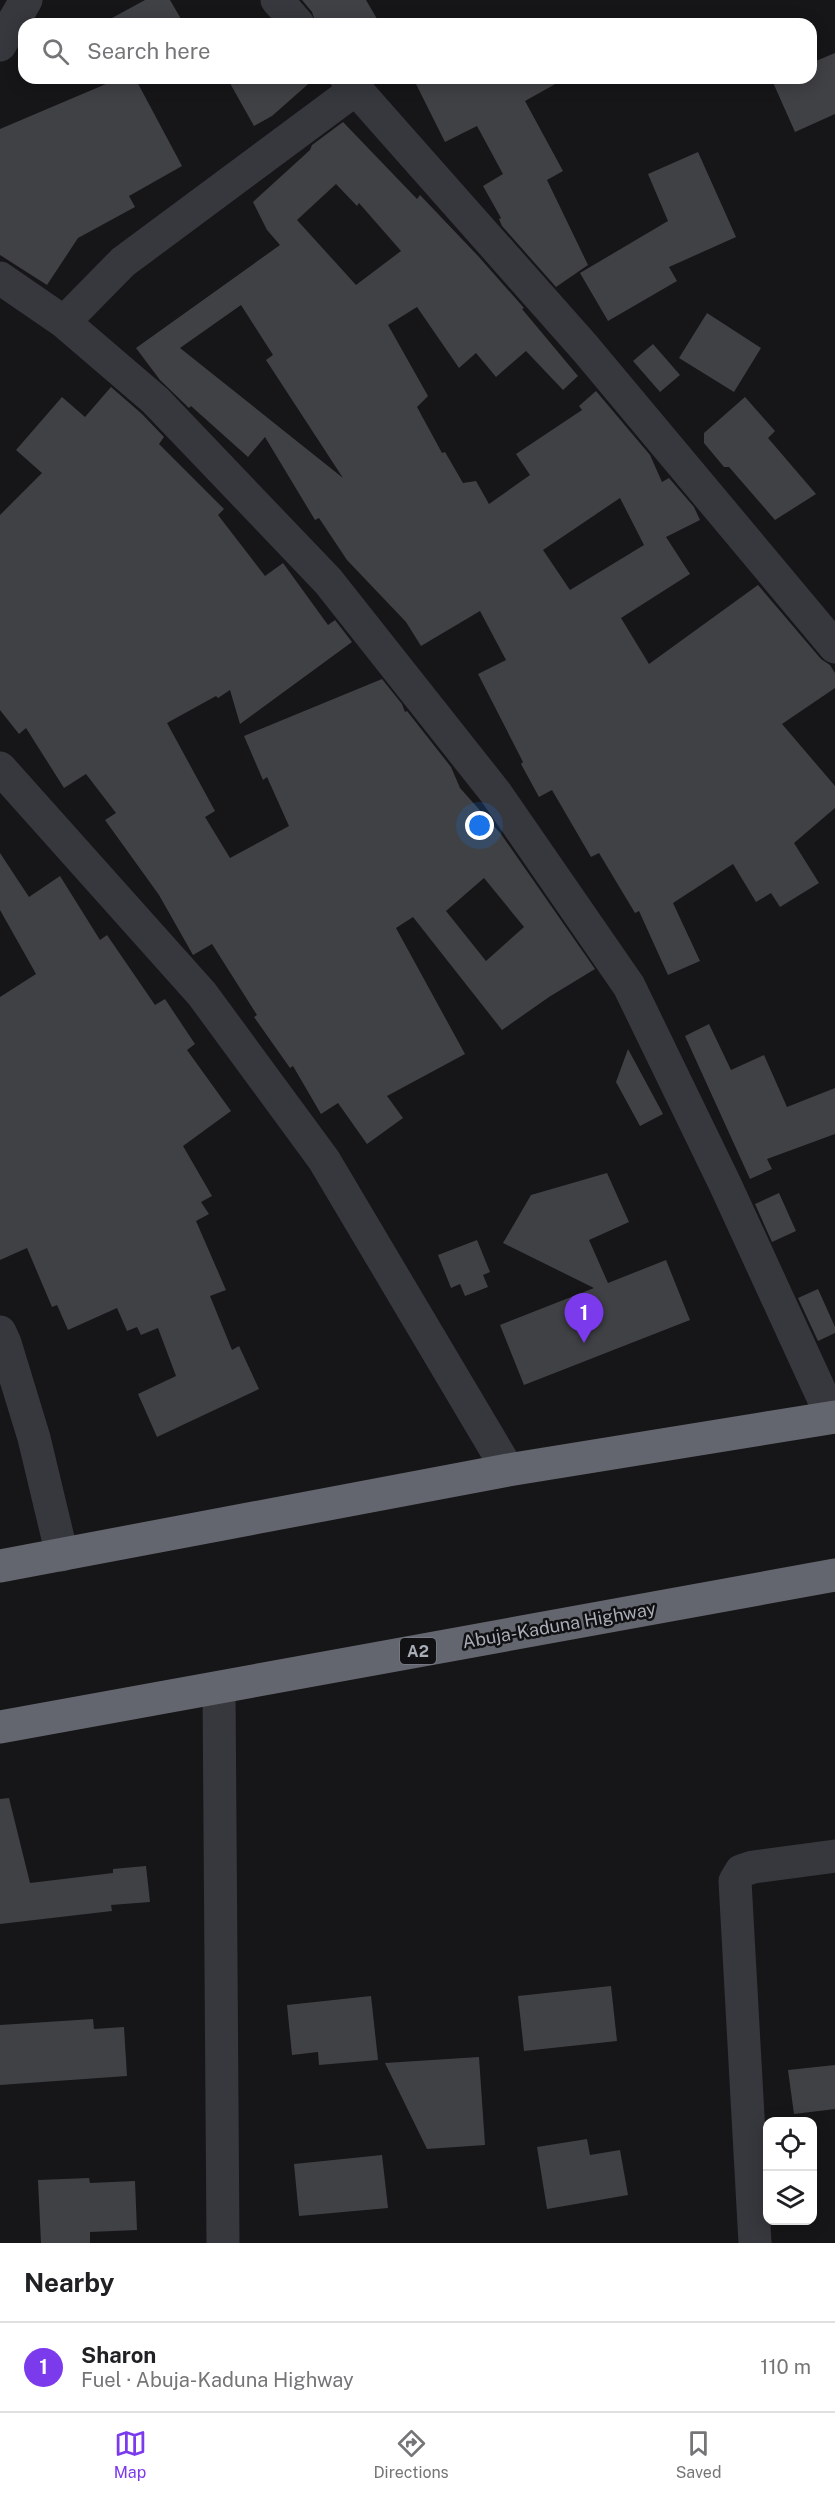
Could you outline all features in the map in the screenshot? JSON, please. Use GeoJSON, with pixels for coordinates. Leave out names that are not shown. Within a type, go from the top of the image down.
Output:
{"type":"FeatureCollection","features":[{"type":"Feature","properties":{"kind":"highway"},"geometry":{"type":"LineString","coordinates":[[0,1566],[508,1470],[834,1417]]}},
{"type":"Feature","properties":{"kind":"highway","name":"Abuja-Kaduna Highway"},"geometry":{"type":"LineString","coordinates":[[0,1727],[835,1575]]}},
{"type":"Feature","properties":{"kind":"street"},"geometry":{"type":"LineString","coordinates":[[0,45],[26,0]]}},
{"type":"Feature","properties":{"kind":"street"},"geometry":{"type":"LineString","coordinates":[[277,0],[293,18]]}},
{"type":"Feature","properties":{"kind":"street"},"geometry":{"type":"LineString","coordinates":[[64,321],[123,262],[350,84]]}},
{"type":"Feature","properties":{"kind":"street"},"geometry":{"type":"LineString","coordinates":[[352,84],[585,348],[835,647]]}},
{"type":"Feature","properties":{"kind":"street"},"geometry":{"type":"LineString","coordinates":[[0,278],[64,321],[155,400],[328,580],[495,792],[629,986],[834,1417]]}},
{"type":"Feature","properties":{"kind":"street"},"geometry":{"type":"LineString","coordinates":[[6,788],[201,994],[324,1160],[508,1470]]}},
{"type":"Feature","properties":{"kind":"street"},"geometry":{"type":"LineString","coordinates":[[0,1332],[7,1373],[34,1438],[62,1556]]}},
{"type":"Feature","properties":{"kind":"street"},"geometry":{"type":"LineString","coordinates":[[219,1688],[223,2243]]}},
{"type":"Feature","properties":{"kind":"street"},"geometry":{"type":"LineString","coordinates":[[755,2243],[735,1881],[741,1871],[753,1866],[835,1856]]}},
{"type":"Feature","properties":{"kind":"building"},"geometry":{"type":"Polygon","coordinates":[[[145,0],[170,0],[180,18],[112,18],[145,0]]]}},
{"type":"Feature","properties":{"kind":"building"},"geometry":{"type":"Polygon","coordinates":[[[302,0],[366,0],[376,18],[314,18],[302,0]]]}},
{"type":"Feature","properties":{"kind":"building"},"geometry":{"type":"Polygon","coordinates":[[[835,53],[835,114],[795,132],[774,84],[817,84],[817,60],[835,53]]]}},
{"type":"Feature","properties":{"kind":"building"},"geometry":{"type":"Polygon","coordinates":[[[106,84],[138,84],[182,166],[129,196],[135,207],[78,238],[47,285],[0,255],[0,129],[106,84]]]}},
{"type":"Feature","properties":{"kind":"building"},"geometry":{"type":"Polygon","coordinates":[[[230,84],[308,84],[272,116],[254,126],[230,84]]]}},
{"type":"Feature","properties":{"kind":"building"},"geometry":{"type":"Polygon","coordinates":[[[416,84],[555,84],[525,101],[563,171],[547,180],[588,265],[556,287],[502,226],[499,219],[501,218],[483,186],[503,174],[477,126],[445,142],[416,84]]]}},
{"type":"Feature","properties":{"kind":"building"},"geometry":{"type":"Polygon","coordinates":[[[343,122],[417,199],[420,195],[479,257],[524,308],[522,309],[578,376],[563,390],[526,351],[496,377],[476,353],[459,368],[417,307],[388,325],[428,396],[417,407],[442,453],[445,452],[463,483],[476,481],[489,504],[530,475],[516,454],[582,410],[579,406],[596,391],[650,455],[662,482],[669,478],[694,507],[700,520],[666,537],[690,574],[621,618],[649,664],[758,585],[835,673],[835,688],[782,724],[835,786],[835,808],[794,843],[819,883],[780,907],[771,893],[756,902],[733,864],[673,903],[700,961],[668,975],[639,911],[635,913],[599,853],[591,857],[552,790],[539,797],[478,674],[506,660],[480,611],[421,646],[406,622],[347,560],[319,518],[315,520],[265,437],[248,457],[191,406],[189,408],[160,380],[136,348],[280,245],[267,230],[253,202],[310,150],[312,145],[343,122]],[[336,184],[297,220],[356,285],[401,251],[359,203],[357,206],[336,184]],[[241,305],[180,348],[343,478],[266,360],[273,355],[241,305]],[[620,498],[543,550],[570,590],[644,545],[620,498]]]}},
{"type":"Feature","properties":{"kind":"building"},"geometry":{"type":"Polygon","coordinates":[[[698,152],[736,237],[669,267],[677,281],[608,321],[580,273],[668,221],[648,174],[698,152]]]}},
{"type":"Feature","properties":{"kind":"building"},"geometry":{"type":"Polygon","coordinates":[[[707,313],[761,348],[734,392],[679,358],[707,313]]]}},
{"type":"Feature","properties":{"kind":"building"},"geometry":{"type":"Polygon","coordinates":[[[653,344],[680,375],[660,392],[633,361],[653,344]]]}},
{"type":"Feature","properties":{"kind":"building"},"geometry":{"type":"Polygon","coordinates":[[[111,387],[164,437],[159,444],[224,509],[218,515],[265,576],[283,563],[328,625],[335,620],[352,642],[240,724],[230,690],[167,723],[215,811],[205,817],[230,858],[289,826],[267,777],[263,780],[244,736],[382,679],[402,704],[405,712],[407,711],[451,767],[460,788],[501,834],[595,969],[549,997],[502,1030],[413,917],[396,928],[465,1054],[387,1096],[403,1118],[367,1144],[338,1103],[321,1114],[293,1066],[290,1068],[254,1017],[257,1015],[212,944],[193,955],[159,895],[105,820],[116,813],[86,774],[64,788],[26,728],[19,734],[0,710],[0,515],[42,473],[16,450],[62,397],[85,417],[111,387]],[[484,878],[446,911],[486,961],[524,927],[484,878]]]}},
{"type":"Feature","properties":{"kind":"building"},"geometry":{"type":"Polygon","coordinates":[[[745,397],[775,431],[768,438],[816,494],[775,520],[729,467],[724,467],[704,443],[704,433],[745,397]]]}},
{"type":"Feature","properties":{"kind":"building"},"geometry":{"type":"Polygon","coordinates":[[[0,853],[29,897],[60,876],[100,940],[107,935],[155,1005],[165,999],[195,1044],[187,1050],[231,1111],[183,1146],[212,1196],[201,1202],[209,1214],[196,1221],[226,1290],[210,1296],[232,1350],[239,1346],[259,1389],[157,1437],[138,1394],[176,1376],[158,1328],[141,1335],[137,1327],[127,1331],[117,1308],[68,1330],[57,1305],[52,1307],[27,1248],[0,1260],[0,997],[36,974],[0,910],[0,853]]]}},
{"type":"Feature","properties":{"kind":"building"},"geometry":{"type":"Polygon","coordinates":[[[709,1024],[731,1070],[764,1055],[787,1107],[835,1088],[835,1134],[767,1159],[772,1169],[750,1179],[685,1036],[709,1024]]]}},
{"type":"Feature","properties":{"kind":"building"},"geometry":{"type":"Polygon","coordinates":[[[628,1049],[663,1114],[640,1126],[616,1082],[628,1049]]]}},
{"type":"Feature","properties":{"kind":"building"},"geometry":{"type":"Polygon","coordinates":[[[607,1173],[629,1222],[589,1240],[608,1283],[666,1260],[690,1320],[524,1385],[500,1325],[594,1288],[503,1243],[531,1195],[607,1173]]]}},
{"type":"Feature","properties":{"kind":"building"},"geometry":{"type":"Polygon","coordinates":[[[779,1193],[796,1231],[772,1242],[755,1204],[779,1193]]]}},
{"type":"Feature","properties":{"kind":"building"},"geometry":{"type":"Polygon","coordinates":[[[477,1240],[490,1272],[483,1275],[488,1287],[465,1296],[460,1284],[451,1288],[438,1255],[477,1240]]]}},
{"type":"Feature","properties":{"kind":"building"},"geometry":{"type":"Polygon","coordinates":[[[818,1289],[835,1327],[835,1333],[818,1341],[798,1298],[818,1289]]]}},
{"type":"Feature","properties":{"kind":"building"},"geometry":{"type":"Polygon","coordinates":[[[9,1798],[30,1883],[113,1873],[113,1869],[146,1866],[150,1902],[111,1905],[112,1911],[0,1924],[0,1799],[9,1798]]]}},
{"type":"Feature","properties":{"kind":"building"},"geometry":{"type":"Polygon","coordinates":[[[611,1986],[617,2041],[524,2051],[518,1996],[611,1986]]]}},
{"type":"Feature","properties":{"kind":"building"},"geometry":{"type":"Polygon","coordinates":[[[371,1996],[378,2060],[319,2065],[318,2052],[292,2055],[287,2005],[371,1996]]]}},
{"type":"Feature","properties":{"kind":"building"},"geometry":{"type":"Polygon","coordinates":[[[93,2019],[94,2029],[124,2027],[127,2076],[0,2085],[0,2025],[93,2019]]]}},
{"type":"Feature","properties":{"kind":"building"},"geometry":{"type":"Polygon","coordinates":[[[479,2057],[485,2145],[427,2149],[385,2063],[479,2057]]]}},
{"type":"Feature","properties":{"kind":"building"},"geometry":{"type":"Polygon","coordinates":[[[835,2065],[835,2109],[794,2114],[788,2070],[835,2065]]]}},
{"type":"Feature","properties":{"kind":"building"},"geometry":{"type":"Polygon","coordinates":[[[587,2139],[590,2155],[620,2150],[628,2195],[547,2209],[537,2147],[587,2139]]]}},
{"type":"Feature","properties":{"kind":"building"},"geometry":{"type":"Polygon","coordinates":[[[382,2155],[388,2208],[299,2216],[294,2164],[382,2155]]]}},
{"type":"Feature","properties":{"kind":"building"},"geometry":{"type":"Polygon","coordinates":[[[89,2178],[90,2183],[135,2181],[137,2230],[90,2232],[90,2243],[41,2243],[38,2180],[89,2178]]]}},
{"type":"Feature","properties":{"kind":"place","name":"Sharon"},"geometry":{"type":"Point","coordinates":[584,1343]}}]}
